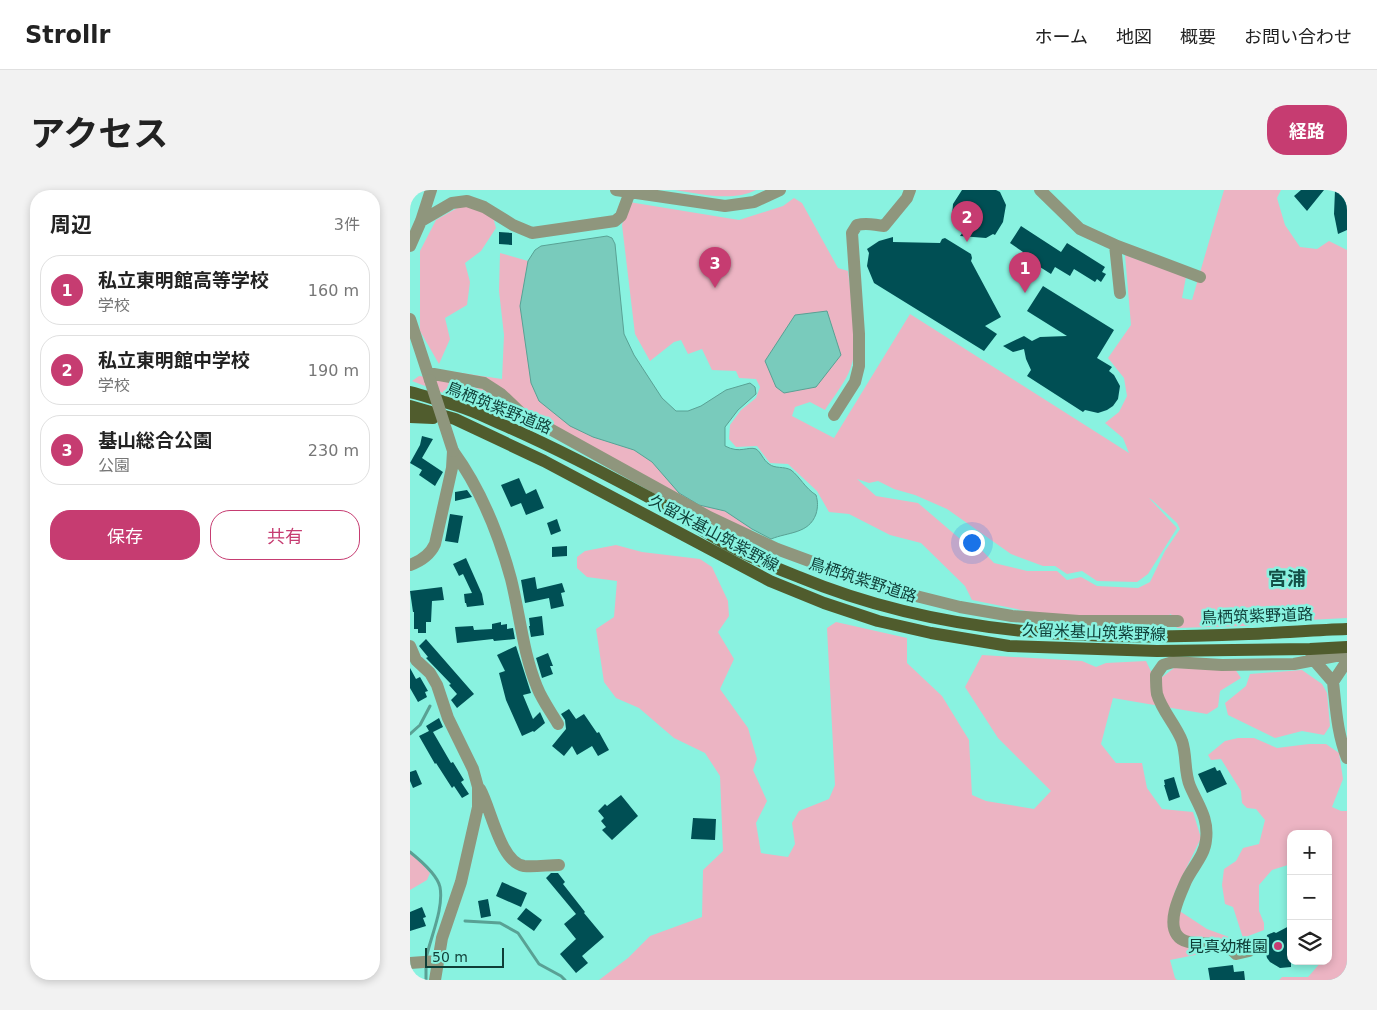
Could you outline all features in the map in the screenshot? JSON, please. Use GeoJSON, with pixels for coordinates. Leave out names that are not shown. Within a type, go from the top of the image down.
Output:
{"type":"FeatureCollection","features":[{"type":"Feature","properties":{"kind":"main road"},"geometry":{"type":"LineString","coordinates":[[410,385],[460,406]]}},
{"type":"Feature","properties":{"kind":"main road","name":"鳥栖筑紫野道路"},"geometry":{"type":"LineString","coordinates":[[410,392],[460,406],[551,446],[680,514],[709,534],[755,558],[842,594],[891,609],[946,621],[1008,631],[1078,635],[1154,636],[1347,629]]}},
{"type":"Feature","properties":{"kind":"main road","name":"久留米基山筑紫野線"},"geometry":{"type":"LineString","coordinates":[[410,406],[455,419],[544,461],[770,581],[824,603],[878,621],[931,633],[1009,646],[1311,654],[1347,647]]}},
{"type":"Feature","properties":{"kind":"main road"},"geometry":{"type":"LineString","coordinates":[[410,417],[455,419]]}},
{"type":"Feature","properties":{"kind":"main road"},"geometry":{"type":"LineString","coordinates":[[1290,631],[1347,624]]}},
{"type":"Feature","properties":{"kind":"main road"},"geometry":{"type":"LineString","coordinates":[[1311,654],[1347,653]]}},
{"type":"Feature","properties":{"kind":"street"},"geometry":{"type":"LineString","coordinates":[[410,246],[421,221],[431,190]]}},
{"type":"Feature","properties":{"kind":"street"},"geometry":{"type":"LineString","coordinates":[[616,190],[725,206],[754,202],[780,190]]}},
{"type":"Feature","properties":{"kind":"street"},"geometry":{"type":"LineString","coordinates":[[834,415],[855,382],[860,366],[852,233],[857,224],[867,222],[884,226],[907,198],[910,190]]}},
{"type":"Feature","properties":{"kind":"street"},"geometry":{"type":"LineString","coordinates":[[1040,190],[1080,229],[1115,245],[1200,277]]}},
{"type":"Feature","properties":{"kind":"street"},"geometry":{"type":"LineString","coordinates":[[421,221],[452,203],[467,201],[484,207],[513,225],[532,233],[614,221],[622,216],[630,192]]}},
{"type":"Feature","properties":{"kind":"street"},"geometry":{"type":"LineString","coordinates":[[1115,245],[1120,293]]}},
{"type":"Feature","properties":{"kind":"street"},"geometry":{"type":"LineString","coordinates":[[410,319],[453,451],[465,468],[483,503],[497,537],[511,578],[526,652],[537,687],[558,724]]}},
{"type":"Feature","properties":{"kind":"street"},"geometry":{"type":"LineString","coordinates":[[429,376],[484,383],[501,394],[521,413],[709,517],[777,549],[880,587],[960,607],[1012,616],[1079,621],[1178,622]]}},
{"type":"Feature","properties":{"kind":"street"},"geometry":{"type":"LineString","coordinates":[[410,565],[422,560],[432,551],[435,544],[452,468],[453,451]]}},
{"type":"Feature","properties":{"kind":"street"},"geometry":{"type":"LineString","coordinates":[[410,646],[416,660],[430,673],[437,685],[448,718],[473,769],[478,787],[478,806],[461,882],[442,938],[425,962],[435,980]]}},
{"type":"Feature","properties":{"kind":"street"},"geometry":{"type":"LineString","coordinates":[[1249,950],[1236,954],[1224,945],[1187,942],[1177,936],[1173,926],[1173,917],[1186,881],[1204,849],[1206,832],[1205,818],[1187,779],[1183,744],[1176,727],[1157,694],[1156,675],[1163,665],[1174,662],[1222,665],[1294,664],[1311,654],[1333,682],[1337,725],[1347,758]]}},
{"type":"Feature","properties":{"kind":"street"},"geometry":{"type":"LineString","coordinates":[[1333,682],[1347,661]]}},
{"type":"Feature","properties":{"kind":"street"},"geometry":{"type":"LineString","coordinates":[[478,787],[487,801],[493,824],[506,852],[513,861],[522,866],[559,865]]}},
{"type":"Feature","properties":{"kind":"shaded area"},"geometry":{"type":"Polygon","coordinates":[[[675,190],[756,190],[747,194],[727,196],[675,190]]]}},
{"type":"Feature","properties":{"kind":"shaded area"},"geometry":{"type":"Polygon","coordinates":[[[1224,190],[1281,190],[1277,198],[1285,225],[1300,247],[1317,249],[1329,241],[1347,250],[1347,618],[1271,622],[1244,626],[1177,628],[1171,614],[1161,619],[1093,618],[1031,612],[972,600],[965,586],[921,543],[890,535],[849,514],[829,512],[817,491],[788,464],[770,463],[757,446],[736,447],[729,439],[730,425],[741,410],[756,398],[760,387],[756,379],[739,378],[736,371],[712,370],[702,349],[688,354],[681,340],[674,342],[650,361],[635,334],[622,225],[629,202],[739,220],[783,206],[794,198],[802,203],[838,268],[848,271],[855,345],[849,373],[825,410],[810,402],[795,407],[792,416],[834,438],[910,314],[1129,453],[1123,438],[1105,423],[1119,412],[1127,396],[1124,378],[1108,358],[1131,325],[1125,255],[1186,277],[1182,298],[1192,300],[1224,190]],[[857,479],[876,496],[918,503],[959,538],[976,544],[994,563],[1027,571],[1057,571],[1067,580],[1081,577],[1097,586],[1138,588],[1150,582],[1165,551],[1180,529],[1177,523],[1149,498],[1177,528],[1148,574],[1137,582],[1097,581],[1082,571],[1067,574],[1055,566],[1043,566],[1011,554],[947,509],[878,481],[869,483],[857,479]]]}},
{"type":"Feature","properties":{"kind":"shaded area"},"geometry":{"type":"Polygon","coordinates":[[[459,207],[472,207],[493,217],[496,228],[481,251],[465,263],[470,282],[467,305],[445,318],[450,339],[439,364],[420,331],[420,251],[436,220],[459,207]]]}},
{"type":"Feature","properties":{"kind":"shaded area"},"geometry":{"type":"Polygon","coordinates":[[[500,253],[528,261],[520,306],[593,437],[634,450],[652,462],[679,493],[699,505],[725,511],[752,529],[744,537],[568,441],[412,381],[419,376],[444,379],[448,371],[502,379],[504,335],[499,291],[500,253]]]}},
{"type":"Feature","properties":{"kind":"shaded area"},"geometry":{"type":"Polygon","coordinates":[[[616,545],[642,552],[700,559],[712,567],[728,601],[729,616],[718,632],[734,659],[720,689],[748,728],[757,759],[753,770],[767,801],[756,823],[761,853],[788,857],[795,844],[792,823],[799,811],[829,799],[835,785],[827,628],[836,622],[907,638],[907,663],[942,696],[969,740],[972,795],[986,801],[1034,809],[1051,791],[998,738],[965,687],[982,655],[1082,661],[1096,667],[1106,663],[1146,661],[1156,682],[1174,668],[1235,669],[1241,678],[1220,691],[1218,707],[1207,714],[1113,698],[1101,744],[1116,763],[1142,763],[1147,788],[1162,809],[1193,812],[1201,838],[1175,891],[1172,906],[1207,929],[1229,937],[1210,952],[1170,960],[1177,980],[599,980],[628,958],[650,936],[702,917],[703,870],[723,851],[720,776],[705,753],[674,738],[639,708],[616,698],[604,682],[596,629],[614,617],[617,581],[587,577],[577,568],[577,557],[585,551],[616,545]]]}},
{"type":"Feature","properties":{"kind":"shaded area"},"geometry":{"type":"Polygon","coordinates":[[[1302,670],[1322,684],[1327,693],[1330,726],[1324,735],[1302,731],[1275,738],[1228,715],[1225,703],[1246,686],[1250,674],[1302,670]]]}},
{"type":"Feature","properties":{"kind":"shaded area"},"geometry":{"type":"Polygon","coordinates":[[[1238,738],[1254,738],[1277,748],[1326,744],[1339,753],[1343,779],[1332,807],[1341,811],[1347,811],[1347,980],[1279,980],[1282,977],[1308,977],[1318,965],[1332,965],[1332,830],[1287,830],[1287,865],[1272,870],[1259,885],[1259,911],[1264,923],[1264,930],[1243,938],[1233,907],[1225,904],[1222,885],[1224,869],[1236,861],[1243,848],[1259,844],[1265,820],[1256,809],[1247,808],[1242,803],[1241,791],[1221,759],[1211,760],[1208,755],[1225,741],[1238,738]]]}},
{"type":"Feature","properties":{"kind":"shaded area"},"geometry":{"type":"Polygon","coordinates":[[[410,850],[430,873],[427,880],[410,890],[410,850]]]}},
{"type":"Feature","properties":{"kind":"water"},"geometry":{"type":"Polygon","coordinates":[[[607,236],[612,238],[615,244],[624,334],[634,355],[662,398],[676,411],[688,411],[701,406],[726,390],[750,383],[755,387],[756,394],[738,410],[725,427],[725,446],[739,450],[756,449],[771,466],[791,470],[816,495],[818,504],[816,514],[813,521],[803,529],[771,539],[725,511],[699,505],[679,493],[652,462],[634,450],[593,437],[570,426],[539,401],[531,383],[520,306],[528,261],[535,250],[541,246],[607,236]]]}},
{"type":"Feature","properties":{"kind":"water"},"geometry":{"type":"Polygon","coordinates":[[[827,311],[841,355],[816,387],[784,393],[776,387],[765,361],[795,315],[827,311]]]}},
{"type":"Feature","properties":{"kind":"building"},"geometry":{"type":"Polygon","coordinates":[[[962,190],[996,190],[1000,192],[1006,205],[1003,222],[995,235],[993,234],[986,238],[960,236],[963,232],[952,216],[953,204],[962,190]]]}},
{"type":"Feature","properties":{"kind":"building"},"geometry":{"type":"Polygon","coordinates":[[[1301,190],[1324,190],[1307,211],[1294,196],[1301,190]]]}},
{"type":"Feature","properties":{"kind":"building"},"geometry":{"type":"Polygon","coordinates":[[[1335,190],[1347,190],[1347,230],[1338,234],[1334,214],[1335,190]]]}},
{"type":"Feature","properties":{"kind":"building"},"geometry":{"type":"Polygon","coordinates":[[[1021,226],[1061,252],[1067,243],[1105,267],[1102,272],[1106,274],[1101,282],[1097,279],[1095,282],[1074,269],[1070,276],[1055,267],[1051,274],[1021,255],[1023,252],[1010,243],[1021,226]]]}},
{"type":"Feature","properties":{"kind":"building"},"geometry":{"type":"Polygon","coordinates":[[[499,232],[512,233],[512,245],[499,244],[499,232]]]}},
{"type":"Feature","properties":{"kind":"building"},"geometry":{"type":"Polygon","coordinates":[[[893,237],[893,242],[940,243],[945,238],[971,254],[971,261],[1001,317],[985,326],[997,334],[984,351],[874,283],[867,266],[869,253],[867,249],[879,241],[893,237]]]}},
{"type":"Feature","properties":{"kind":"building"},"geometry":{"type":"Polygon","coordinates":[[[1043,286],[1114,330],[1097,358],[1112,367],[1109,371],[1114,375],[1120,386],[1118,399],[1107,410],[1098,413],[1085,410],[1083,412],[1027,376],[1031,370],[1024,349],[1013,352],[1003,346],[1024,336],[1032,341],[1040,337],[1067,336],[1027,311],[1043,286]]]}},
{"type":"Feature","properties":{"kind":"building"},"geometry":{"type":"Polygon","coordinates":[[[422,436],[433,439],[422,458],[443,472],[435,486],[419,475],[422,470],[410,463],[420,445],[422,436]]]}},
{"type":"Feature","properties":{"kind":"building"},"geometry":{"type":"Polygon","coordinates":[[[519,478],[526,494],[536,489],[544,508],[526,515],[521,503],[511,507],[501,485],[519,478]]]}},
{"type":"Feature","properties":{"kind":"building"},"geometry":{"type":"Polygon","coordinates":[[[467,490],[472,497],[455,501],[455,492],[467,490]]]}},
{"type":"Feature","properties":{"kind":"building"},"geometry":{"type":"Polygon","coordinates":[[[450,514],[463,516],[458,543],[445,541],[450,514]]]}},
{"type":"Feature","properties":{"kind":"building"},"geometry":{"type":"Polygon","coordinates":[[[557,519],[561,531],[551,535],[547,523],[557,519]]]}},
{"type":"Feature","properties":{"kind":"building"},"geometry":{"type":"Polygon","coordinates":[[[567,546],[567,556],[552,557],[552,547],[567,546]]]}},
{"type":"Feature","properties":{"kind":"building"},"geometry":{"type":"Polygon","coordinates":[[[466,558],[482,594],[484,605],[467,607],[465,603],[464,594],[472,593],[463,574],[459,576],[453,564],[466,558]]]}},
{"type":"Feature","properties":{"kind":"building"},"geometry":{"type":"Polygon","coordinates":[[[535,577],[537,589],[562,583],[565,592],[561,593],[564,606],[551,609],[549,598],[525,603],[521,580],[535,577]]]}},
{"type":"Feature","properties":{"kind":"building"},"geometry":{"type":"Polygon","coordinates":[[[442,587],[444,600],[432,601],[431,622],[426,622],[426,633],[418,633],[418,629],[414,629],[414,612],[410,591],[442,587]]]}},
{"type":"Feature","properties":{"kind":"building"},"geometry":{"type":"Polygon","coordinates":[[[542,616],[544,635],[531,637],[529,618],[542,616]]]}},
{"type":"Feature","properties":{"kind":"building"},"geometry":{"type":"Polygon","coordinates":[[[501,622],[501,625],[507,624],[507,629],[513,628],[515,639],[494,641],[493,639],[457,643],[455,627],[473,626],[474,630],[492,629],[492,624],[501,622]]]}},
{"type":"Feature","properties":{"kind":"building"},"geometry":{"type":"Polygon","coordinates":[[[426,639],[474,694],[457,708],[451,700],[457,694],[449,685],[451,684],[426,658],[428,657],[419,646],[426,639]]]}},
{"type":"Feature","properties":{"kind":"building"},"geometry":{"type":"Polygon","coordinates":[[[516,646],[531,693],[523,695],[533,719],[540,712],[545,723],[534,732],[522,736],[506,700],[499,673],[505,671],[497,655],[516,646]]]}},
{"type":"Feature","properties":{"kind":"building"},"geometry":{"type":"Polygon","coordinates":[[[548,653],[553,666],[550,666],[553,674],[542,678],[536,658],[548,653]]]}},
{"type":"Feature","properties":{"kind":"building"},"geometry":{"type":"Polygon","coordinates":[[[410,668],[416,679],[420,677],[428,691],[425,692],[427,697],[418,702],[410,688],[410,668]]]}},
{"type":"Feature","properties":{"kind":"building"},"geometry":{"type":"Polygon","coordinates":[[[569,709],[576,719],[584,714],[597,733],[599,732],[609,750],[598,756],[592,746],[577,755],[572,746],[564,756],[552,746],[566,729],[565,720],[561,714],[569,709]]]}},
{"type":"Feature","properties":{"kind":"building"},"geometry":{"type":"Polygon","coordinates":[[[439,718],[443,727],[433,732],[451,763],[453,762],[464,780],[461,782],[469,794],[462,798],[454,786],[452,788],[435,764],[419,736],[429,731],[426,726],[439,718]]]}},
{"type":"Feature","properties":{"kind":"building"},"geometry":{"type":"Polygon","coordinates":[[[1215,767],[1217,771],[1220,770],[1227,784],[1207,793],[1198,774],[1215,767]]]}},
{"type":"Feature","properties":{"kind":"building"},"geometry":{"type":"Polygon","coordinates":[[[416,770],[422,784],[413,788],[410,781],[410,772],[416,770]]]}},
{"type":"Feature","properties":{"kind":"building"},"geometry":{"type":"Polygon","coordinates":[[[1174,777],[1180,797],[1169,801],[1164,780],[1174,777]]]}},
{"type":"Feature","properties":{"kind":"building"},"geometry":{"type":"Polygon","coordinates":[[[621,795],[638,816],[612,840],[602,830],[606,827],[601,821],[604,818],[598,811],[605,804],[607,806],[621,795]]]}},
{"type":"Feature","properties":{"kind":"building"},"geometry":{"type":"Polygon","coordinates":[[[693,818],[716,819],[715,840],[691,839],[693,818]]]}},
{"type":"Feature","properties":{"kind":"building"},"geometry":{"type":"Polygon","coordinates":[[[551,873],[558,873],[565,882],[563,884],[604,937],[582,956],[588,963],[576,973],[560,954],[576,939],[564,924],[576,914],[546,878],[551,873]]]}},
{"type":"Feature","properties":{"kind":"building"},"geometry":{"type":"Polygon","coordinates":[[[502,882],[527,893],[521,907],[496,896],[502,882]]]}},
{"type":"Feature","properties":{"kind":"building"},"geometry":{"type":"Polygon","coordinates":[[[488,899],[491,916],[481,918],[478,901],[488,899]]]}},
{"type":"Feature","properties":{"kind":"building"},"geometry":{"type":"Polygon","coordinates":[[[422,907],[426,917],[423,918],[426,926],[410,931],[410,912],[422,907]]]}},
{"type":"Feature","properties":{"kind":"building"},"geometry":{"type":"Polygon","coordinates":[[[526,908],[542,920],[534,931],[517,919],[526,908]]]}},
{"type":"Feature","properties":{"kind":"building","name":"見真幼稚園"},"geometry":{"type":"Polygon","coordinates":[[[1287,927],[1287,965],[1291,965],[1291,967],[1280,968],[1267,958],[1265,950],[1267,935],[1287,927]]]}},
{"type":"Feature","properties":{"kind":"building"},"geometry":{"type":"Polygon","coordinates":[[[1233,965],[1234,972],[1244,971],[1245,980],[1210,980],[1208,968],[1233,965]]]}},
{"type":"Feature","properties":{"kind":"waterway"},"geometry":{"type":"LineString","coordinates":[[410,734],[420,725],[430,706]]}},
{"type":"Feature","properties":{"kind":"waterway"},"geometry":{"type":"LineString","coordinates":[[410,852],[432,872],[440,887],[440,905],[426,959]]}},
{"type":"Feature","properties":{"kind":"waterway"},"geometry":{"type":"LineString","coordinates":[[465,921],[500,923],[518,933],[539,964],[565,980]]}},
{"type":"Feature","properties":{"kind":"waterway"},"geometry":{"type":"LineString","coordinates":[[426,966],[426,980]]}},
{"type":"Feature","properties":{"kind":"place","name":"私立東明館中学校"},"geometry":{"type":"Point","coordinates":[967,242]}},
{"type":"Feature","properties":{"kind":"place","name":"基山総合公園"},"geometry":{"type":"Point","coordinates":[715,288]}},
{"type":"Feature","properties":{"kind":"place","name":"私立東明館高等学校"},"geometry":{"type":"Point","coordinates":[1025,293]}},
{"type":"Feature","properties":{"kind":"place","name":"見真幼稚園"},"geometry":{"type":"Point","coordinates":[1278,946]}},
{"type":"Feature","properties":{"kind":"district","name":"宮浦"},"geometry":{"type":"Point","coordinates":[1287,578]}}]}
